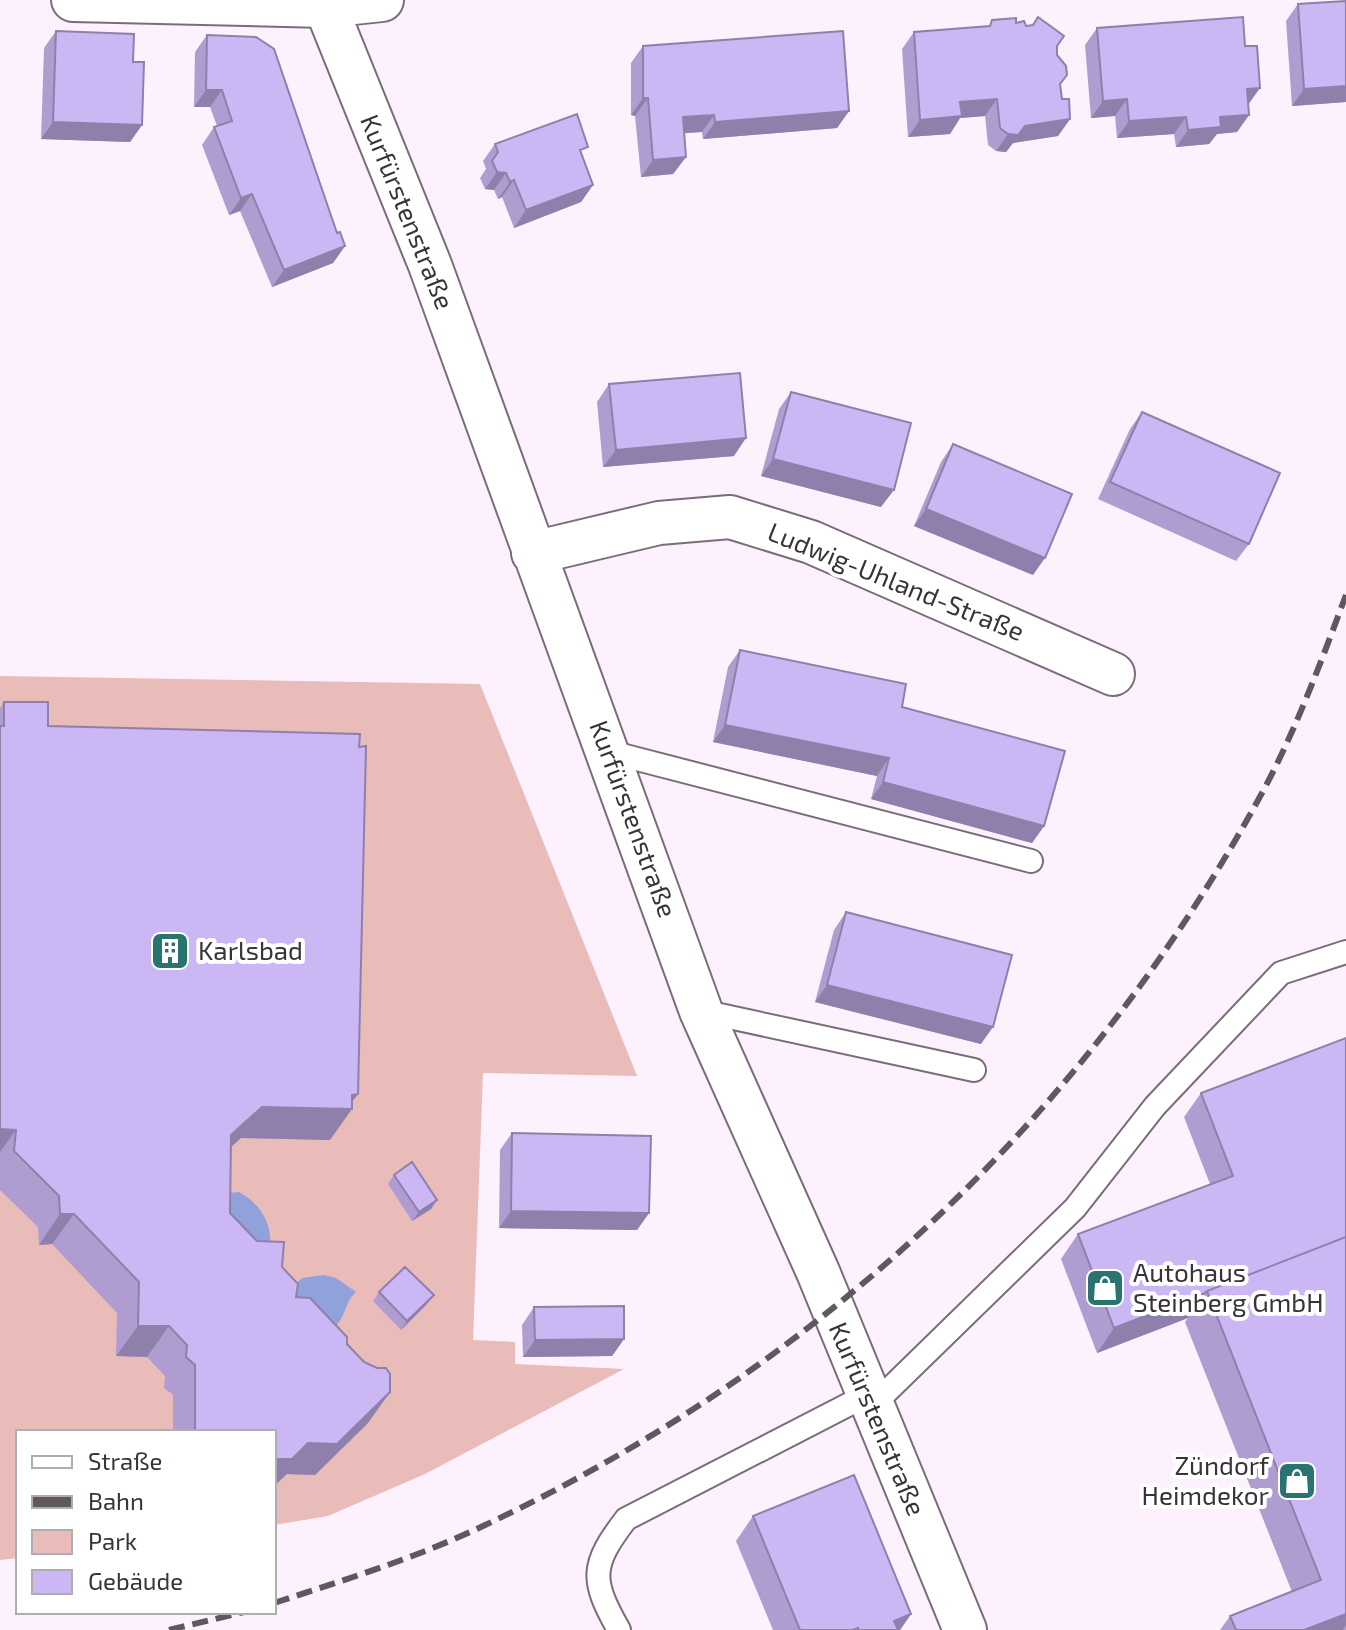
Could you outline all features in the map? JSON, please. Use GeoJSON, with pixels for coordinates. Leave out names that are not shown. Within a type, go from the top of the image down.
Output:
{"type":"FeatureCollection","features":[{"type":"Feature","properties":{"kind":"street"},"geometry":{"type":"LineString","coordinates":[[73,0],[324,3],[382,0]]}},
{"type":"Feature","properties":{"kind":"street","name":"Kurfürstenstraße"},"geometry":{"type":"LineString","coordinates":[[324,3],[430,265],[533,553],[610,752],[701,1011],[818,1272],[965,1630]]}},
{"type":"Feature","properties":{"kind":"street","name":"Ludwig-Uhland-Straße"},"geometry":{"type":"LineString","coordinates":[[533,553],[659,523],[730,517],[811,542],[1113,674]]}},
{"type":"Feature","properties":{"kind":"lane"},"geometry":{"type":"LineString","coordinates":[[610,752],[1031,861]]}},
{"type":"Feature","properties":{"kind":"lane"},"geometry":{"type":"LineString","coordinates":[[619,1630],[597,1579],[601,1552],[626,1519],[870,1400],[1075,1208],[1155,1106],[1281,973],[1346,952]]}},
{"type":"Feature","properties":{"kind":"lane"},"geometry":{"type":"LineString","coordinates":[[701,1011],[974,1070]]}},
{"type":"Feature","properties":{"kind":"green space","name":"Karlsbad"},"geometry":{"type":"Polygon","coordinates":[[[0,676],[480,684],[637,1076],[483,1073],[473,1340],[515,1342],[515,1364],[624,1369],[425,1474],[328,1516],[276,1525],[276,1430],[16,1430],[16,1558],[0,1560],[0,676]]]}},
{"type":"Feature","properties":{"kind":"water"},"geometry":{"type":"Polygon","coordinates":[[[210,1186],[230,1193],[239,1192],[256,1205],[269,1230],[267,1261],[210,1186]]]}},
{"type":"Feature","properties":{"kind":"water"},"geometry":{"type":"Polygon","coordinates":[[[324,1275],[336,1278],[356,1292],[339,1322],[329,1332],[269,1308],[302,1278],[324,1275]]]}},
{"type":"Feature","properties":{"kind":"building"},"geometry":{"type":"Polygon","coordinates":[[[1346,1],[1346,86],[1304,89],[1298,4],[1346,1]]]}},
{"type":"Feature","properties":{"kind":"building"},"geometry":{"type":"Polygon","coordinates":[[[1038,17],[1064,36],[1057,46],[1057,55],[1066,66],[1067,75],[1060,84],[1062,99],[1069,99],[1070,119],[1025,126],[1018,135],[1008,134],[1000,128],[997,99],[960,102],[962,116],[920,120],[914,32],[990,26],[992,20],[1016,18],[1016,23],[1024,21],[1026,26],[1033,25],[1038,17]]]}},
{"type":"Feature","properties":{"kind":"building"},"geometry":{"type":"Polygon","coordinates":[[[1243,17],[1245,46],[1257,46],[1260,88],[1247,89],[1249,115],[1220,117],[1221,127],[1188,130],[1186,117],[1129,121],[1127,99],[1103,101],[1097,28],[1243,17]]]}},
{"type":"Feature","properties":{"kind":"building"},"geometry":{"type":"Polygon","coordinates":[[[56,31],[134,34],[133,62],[144,62],[142,125],[53,122],[56,31]]]}},
{"type":"Feature","properties":{"kind":"building"},"geometry":{"type":"Polygon","coordinates":[[[843,31],[849,111],[715,122],[714,115],[683,117],[686,157],[653,160],[648,98],[643,98],[643,46],[843,31]]]}},
{"type":"Feature","properties":{"kind":"building"},"geometry":{"type":"Polygon","coordinates":[[[207,35],[256,37],[274,49],[337,233],[340,232],[345,246],[284,270],[252,194],[241,198],[214,127],[232,121],[222,90],[206,90],[207,35]]]}},
{"type":"Feature","properties":{"kind":"building"},"geometry":{"type":"Polygon","coordinates":[[[577,114],[588,147],[580,150],[593,185],[526,210],[514,180],[510,182],[506,173],[497,172],[492,161],[498,152],[495,144],[577,114]]]}},
{"type":"Feature","properties":{"kind":"building"},"geometry":{"type":"Polygon","coordinates":[[[740,373],[746,438],[616,450],[609,384],[740,373]]]}},
{"type":"Feature","properties":{"kind":"building"},"geometry":{"type":"Polygon","coordinates":[[[791,392],[911,423],[894,490],[773,459],[791,392]]]}},
{"type":"Feature","properties":{"kind":"building"},"geometry":{"type":"Polygon","coordinates":[[[1142,412],[1280,473],[1249,544],[1110,482],[1142,412]]]}},
{"type":"Feature","properties":{"kind":"building"},"geometry":{"type":"Polygon","coordinates":[[[953,444],[1072,494],[1045,558],[926,509],[953,444]]]}},
{"type":"Feature","properties":{"kind":"building"},"geometry":{"type":"Polygon","coordinates":[[[740,650],[906,684],[902,707],[1065,751],[1044,826],[883,782],[889,758],[725,725],[740,650]]]}},
{"type":"Feature","properties":{"kind":"building","name":"Karlsbad"},"geometry":{"type":"Polygon","coordinates":[[[4,702],[48,702],[48,726],[360,734],[359,747],[366,746],[358,1094],[352,1095],[352,1109],[262,1107],[231,1135],[230,1213],[257,1241],[284,1242],[282,1267],[298,1284],[296,1297],[310,1298],[347,1337],[347,1344],[364,1362],[386,1368],[390,1374],[390,1392],[337,1444],[308,1443],[292,1459],[276,1459],[276,1430],[195,1430],[195,1365],[186,1357],[187,1345],[169,1326],[138,1326],[139,1282],[74,1214],[60,1214],[59,1196],[14,1151],[16,1130],[0,1129],[0,726],[4,726],[4,702]]]}},
{"type":"Feature","properties":{"kind":"building"},"geometry":{"type":"Polygon","coordinates":[[[846,912],[1012,955],[993,1027],[827,985],[846,912]]]}},
{"type":"Feature","properties":{"kind":"building"},"geometry":{"type":"Polygon","coordinates":[[[1346,1038],[1346,1237],[1114,1328],[1078,1234],[1233,1176],[1201,1093],[1346,1038]]]}},
{"type":"Feature","properties":{"kind":"building"},"geometry":{"type":"Polygon","coordinates":[[[512,1133],[651,1136],[649,1213],[511,1211],[512,1133]]]}},
{"type":"Feature","properties":{"kind":"building"},"geometry":{"type":"Polygon","coordinates":[[[412,1162],[437,1200],[419,1212],[394,1175],[412,1162]]]}},
{"type":"Feature","properties":{"kind":"building","name":"Zündorf Heimdekor"},"geometry":{"type":"Polygon","coordinates":[[[1346,1237],[1346,1614],[1304,1630],[1236,1630],[1230,1616],[1321,1580],[1207,1291],[1346,1237]]]}},
{"type":"Feature","properties":{"kind":"building"},"geometry":{"type":"Polygon","coordinates":[[[405,1267],[434,1295],[407,1321],[379,1292],[405,1267]]]}},
{"type":"Feature","properties":{"kind":"building"},"geometry":{"type":"Polygon","coordinates":[[[624,1306],[624,1339],[535,1340],[534,1307],[624,1306]]]}},
{"type":"Feature","properties":{"kind":"building"},"geometry":{"type":"Polygon","coordinates":[[[854,1475],[911,1614],[894,1621],[898,1630],[800,1630],[753,1516],[854,1475]]]}},
{"type":"Feature","properties":{"kind":"railway"},"geometry":{"type":"LineString","coordinates":[[276,1602],[458,1538],[605,1463],[721,1391],[830,1311],[931,1222],[1026,1126],[1113,1023],[1191,911],[1262,793],[1286,745],[1346,595]]}},
{"type":"Feature","properties":{"kind":"railway"},"geometry":{"type":"LineString","coordinates":[[169,1630],[236,1614]]}},
{"type":"Feature","properties":{"kind":"place","name":"Karlsbad"},"geometry":{"type":"Point","coordinates":[170,951]}},
{"type":"Feature","properties":{"kind":"place","name":"Autohaus Steinberg GmbH"},"geometry":{"type":"Point","coordinates":[1105,1288]}},
{"type":"Feature","properties":{"kind":"place","name":"Zündorf Heimdekor"},"geometry":{"type":"Point","coordinates":[1297,1481]}}]}
